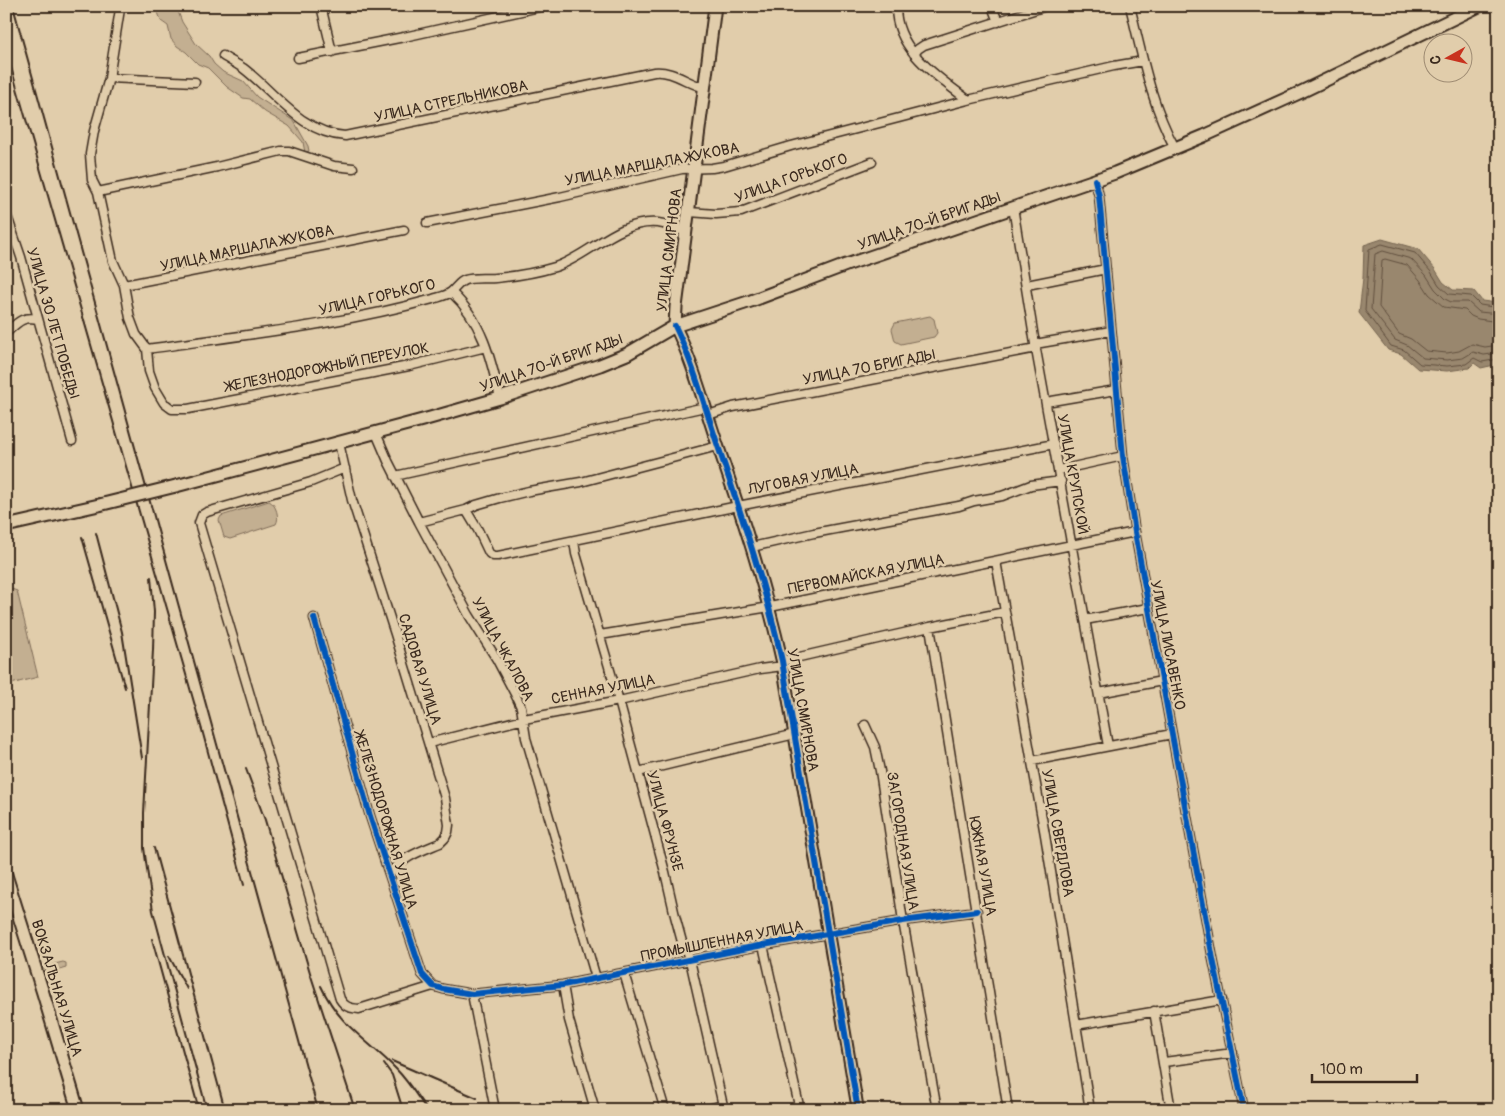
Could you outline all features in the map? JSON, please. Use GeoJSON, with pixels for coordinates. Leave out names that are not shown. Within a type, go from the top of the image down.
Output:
{"type":"FeatureCollection","features":[{"type":"Feature","properties":{"kind":"main road","name":"УЛИЦА СМИРНОВА"},"geometry":{"type":"LineString","coordinates":[[675,326],[715,6]]}},
{"type":"Feature","properties":{"kind":"main road","name":"УЛИЦА 70-Й БРИГАДЫ"},"geometry":{"type":"LineString","coordinates":[[6,526],[99,505],[339,444],[572,376],[627,354],[675,326],[1094,180],[1175,148],[1308,89],[1479,6]]}},
{"type":"Feature","properties":{"kind":"main road","name":"ВОКЗАЛЬНАЯ УЛИЦА"},"geometry":{"type":"LineString","coordinates":[[6,875],[78,1110]]}},
{"type":"Feature","properties":{"kind":"street"},"geometry":{"type":"LineString","coordinates":[[122,6],[109,78],[94,131],[90,154],[92,180],[98,192],[113,261],[124,286],[130,318],[136,334],[147,349]]}},
{"type":"Feature","properties":{"kind":"street"},"geometry":{"type":"LineString","coordinates":[[321,6],[332,52]]}},
{"type":"Feature","properties":{"kind":"street"},"geometry":{"type":"LineString","coordinates":[[298,58],[404,38],[544,6]]}},
{"type":"Feature","properties":{"kind":"street"},"geometry":{"type":"LineString","coordinates":[[896,6],[898,24],[903,37],[914,54],[932,73],[968,100]]}},
{"type":"Feature","properties":{"kind":"street"},"geometry":{"type":"LineString","coordinates":[[992,6],[998,22]]}},
{"type":"Feature","properties":{"kind":"street"},"geometry":{"type":"LineString","coordinates":[[914,54],[924,45],[1046,6]]}},
{"type":"Feature","properties":{"kind":"street"},"geometry":{"type":"LineString","coordinates":[[1130,6],[1158,114],[1175,148]]}},
{"type":"Feature","properties":{"kind":"street","name":"УЛИЦА СТРЕЛЬНИКОВА"},"geometry":{"type":"LineString","coordinates":[[223,56],[243,68],[303,121],[335,136],[345,136],[654,72],[663,71],[671,73],[692,85],[704,88]]}},
{"type":"Feature","properties":{"kind":"street","name":"УЛИЦА МАРШАЛА ЖУКОВА"},"geometry":{"type":"LineString","coordinates":[[427,223],[560,197],[682,169],[724,166],[791,146],[968,100],[1143,61]]}},
{"type":"Feature","properties":{"kind":"street"},"geometry":{"type":"LineString","coordinates":[[109,78],[195,82]]}},
{"type":"Feature","properties":{"kind":"street"},"geometry":{"type":"LineString","coordinates":[[98,192],[281,151],[290,151],[334,166],[353,168]]}},
{"type":"Feature","properties":{"kind":"street","name":"УЛИЦА ГОРЬКОГО"},"geometry":{"type":"LineString","coordinates":[[689,212],[716,214],[741,212],[872,162]]}},
{"type":"Feature","properties":{"kind":"street","name":"УЛИЦА ЛИСАВЕНКО"},"geometry":{"type":"LineString","coordinates":[[1094,180],[1099,196],[1123,456],[1135,532],[1213,959],[1244,1110]]}},
{"type":"Feature","properties":{"kind":"street","name":"УЛИЦА КРУПСКОЙ"},"geometry":{"type":"LineString","coordinates":[[1013,208],[1108,746]]}},
{"type":"Feature","properties":{"kind":"street","name":"УЛИЦА 30 ЛЕТ ПОБЕДЫ"},"geometry":{"type":"LineString","coordinates":[[6,213],[22,257],[72,441]]}},
{"type":"Feature","properties":{"kind":"street","name":"УЛИЦА ГОРЬКОГО"},"geometry":{"type":"LineString","coordinates":[[147,349],[318,325],[434,299],[450,292],[465,280],[518,275],[558,266],[628,227],[656,223],[670,225],[686,232]]}},
{"type":"Feature","properties":{"kind":"street","name":"УЛИЦА МАРШАЛА ЖУКОВА"},"geometry":{"type":"LineString","coordinates":[[124,286],[404,230]]}},
{"type":"Feature","properties":{"kind":"street"},"geometry":{"type":"LineString","coordinates":[[1026,285],[1106,269]]}},
{"type":"Feature","properties":{"kind":"street"},"geometry":{"type":"LineString","coordinates":[[450,292],[464,304],[472,317],[492,363],[500,398]]}},
{"type":"Feature","properties":{"kind":"street"},"geometry":{"type":"LineString","coordinates":[[6,332],[22,319],[38,319]]}},
{"type":"Feature","properties":{"kind":"street","name":"УЛИЦА СМИРНОВА"},"geometry":{"type":"LineString","coordinates":[[675,326],[690,361],[770,607],[783,664],[858,1110]]}},
{"type":"Feature","properties":{"kind":"street","name":"УЛИЦА 70 БРИГАДЫ"},"geometry":{"type":"LineString","coordinates":[[395,476],[706,411],[1112,331]]}},
{"type":"Feature","properties":{"kind":"street","name":"ЖЕЛЕЗНОДОРОЖНЫЙ ПЕРЕУЛОК"},"geometry":{"type":"LineString","coordinates":[[147,349],[149,371],[155,388],[164,403],[172,409],[188,409],[408,366],[486,347]]}},
{"type":"Feature","properties":{"kind":"street"},"geometry":{"type":"LineString","coordinates":[[1046,402],[1116,390]]}},
{"type":"Feature","properties":{"kind":"street","name":"УЛИЦА ЧКАЛОВА"},"geometry":{"type":"LineString","coordinates":[[376,433],[395,476],[419,522],[469,615],[496,658],[518,701],[524,719],[526,738],[596,978]]}},
{"type":"Feature","properties":{"kind":"street","name":"САДОВАЯ УЛИЦА"},"geometry":{"type":"LineString","coordinates":[[339,444],[352,500],[429,743],[444,798],[449,825],[445,838],[402,860],[395,866],[390,875]]}},
{"type":"Feature","properties":{"kind":"street","name":"ЛУГОВАЯ УЛИЦА"},"geometry":{"type":"LineString","coordinates":[[466,510],[493,556],[1054,444]]}},
{"type":"Feature","properties":{"kind":"street"},"geometry":{"type":"LineString","coordinates":[[419,522],[466,510],[500,498],[581,482],[718,446]]}},
{"type":"Feature","properties":{"kind":"street"},"geometry":{"type":"LineString","coordinates":[[1059,470],[1123,456]]}},
{"type":"Feature","properties":{"kind":"street"},"geometry":{"type":"LineString","coordinates":[[344,468],[311,482],[207,512],[202,515],[199,523],[340,999],[349,1008],[359,1009],[433,986],[472,994],[495,1110]]}},
{"type":"Feature","properties":{"kind":"street"},"geometry":{"type":"LineString","coordinates":[[752,547],[814,533],[959,506],[1002,496],[1031,485],[1061,481]]}},
{"type":"Feature","properties":{"kind":"street","name":"ПЕРВОМАЙСКАЯ УЛИЦА"},"geometry":{"type":"LineString","coordinates":[[600,635],[770,607],[1135,532]]}},
{"type":"Feature","properties":{"kind":"street","name":"УЛИЦА ФРУНЗЕ"},"geometry":{"type":"LineString","coordinates":[[574,541],[576,554],[638,772],[674,916],[690,960],[723,1108]]}},
{"type":"Feature","properties":{"kind":"street","name":"УЛИЦА СВЕРДЛОВА"},"geometry":{"type":"LineString","coordinates":[[996,561],[1032,761],[1090,1110]]}},
{"type":"Feature","properties":{"kind":"street"},"geometry":{"type":"LineString","coordinates":[[1086,620],[1148,608]]}},
{"type":"Feature","properties":{"kind":"street","name":"СЕННАЯ УЛИЦА"},"geometry":{"type":"LineString","coordinates":[[429,743],[524,719],[619,701],[783,664],[930,627],[1004,612]]}},
{"type":"Feature","properties":{"kind":"street","name":"ЖЕЛЕЗНОДОРОЖНАЯ УЛИЦА"},"geometry":{"type":"LineString","coordinates":[[314,618],[370,816],[422,974],[433,986]]}},
{"type":"Feature","properties":{"kind":"street","name":"ЮЖНАЯ УЛИЦА"},"geometry":{"type":"LineString","coordinates":[[930,627],[1008,1110]]}},
{"type":"Feature","properties":{"kind":"street"},"geometry":{"type":"LineString","coordinates":[[1099,693],[1162,681]]}},
{"type":"Feature","properties":{"kind":"street","name":"ЗАГОРОДНАЯ УЛИЦА"},"geometry":{"type":"LineString","coordinates":[[865,725],[876,747],[903,921],[937,1110]]}},
{"type":"Feature","properties":{"kind":"street"},"geometry":{"type":"LineString","coordinates":[[638,772],[795,734]]}},
{"type":"Feature","properties":{"kind":"street"},"geometry":{"type":"LineString","coordinates":[[1032,761],[1172,734]]}},
{"type":"Feature","properties":{"kind":"street","name":"ПРОМЫШЛЕННАЯ УЛИЦА"},"geometry":{"type":"LineString","coordinates":[[472,994],[563,986],[624,972],[828,934],[977,911]]}},
{"type":"Feature","properties":{"kind":"street"},"geometry":{"type":"LineString","coordinates":[[763,946],[800,1110]]}},
{"type":"Feature","properties":{"kind":"street"},"geometry":{"type":"LineString","coordinates":[[624,972],[665,1110]]}},
{"type":"Feature","properties":{"kind":"street"},"geometry":{"type":"LineString","coordinates":[[563,986],[569,1020],[595,1110]]}},
{"type":"Feature","properties":{"kind":"street"},"geometry":{"type":"LineString","coordinates":[[1076,1025],[1222,1000]]}},
{"type":"Feature","properties":{"kind":"street"},"geometry":{"type":"LineString","coordinates":[[1154,1011],[1171,1110]]}},
{"type":"Feature","properties":{"kind":"street"},"geometry":{"type":"LineString","coordinates":[[1164,1062],[1233,1053]]}},
{"type":"Feature","properties":{"kind":"street"},"geometry":{"type":"LineString","coordinates":[[704,1110],[723,1108]]}},
{"type":"Feature","properties":{"kind":"shaded area"},"geometry":{"type":"Polygon","coordinates":[[[156,6],[176,6],[182,22],[196,44],[209,56],[214,64],[223,72],[243,81],[257,97],[294,121],[309,151],[305,153],[303,142],[289,126],[265,112],[250,99],[243,98],[227,87],[208,68],[198,64],[177,46],[171,39],[168,26],[161,21],[156,6]]]}},
{"type":"Feature","properties":{"kind":"shaded area"},"geometry":{"type":"Polygon","coordinates":[[[930,316],[934,319],[937,333],[934,337],[901,344],[895,341],[892,329],[895,323],[930,316]]]}},
{"type":"Feature","properties":{"kind":"shaded area"},"geometry":{"type":"Polygon","coordinates":[[[269,501],[277,511],[278,518],[276,524],[230,539],[224,537],[219,520],[221,516],[269,501]]]}},
{"type":"Feature","properties":{"kind":"shaded area"},"geometry":{"type":"Polygon","coordinates":[[[6,587],[17,591],[38,677],[11,684],[6,667],[6,587]]]}},
{"type":"Feature","properties":{"kind":"shaded area"},"geometry":{"type":"Polygon","coordinates":[[[66,963],[66,968],[49,973],[45,972],[46,966],[66,963]]]}},
{"type":"Feature","properties":{"kind":"water"},"geometry":{"type":"Polygon","coordinates":[[[1382,239],[1418,249],[1443,282],[1453,290],[1474,291],[1482,301],[1497,303],[1499,364],[1481,368],[1474,363],[1469,368],[1447,371],[1418,369],[1401,354],[1388,350],[1359,313],[1364,245],[1382,239]]]}},
{"type":"Feature","properties":{"kind":"railway"},"geometry":{"type":"LineString","coordinates":[[13,6],[318,1110]]}},
{"type":"Feature","properties":{"kind":"railway"},"geometry":{"type":"LineString","coordinates":[[6,50],[202,730],[244,885]]}},
{"type":"Feature","properties":{"kind":"railway"},"geometry":{"type":"LineString","coordinates":[[96,533],[122,632],[142,758]]}},
{"type":"Feature","properties":{"kind":"railway"},"geometry":{"type":"LineString","coordinates":[[82,537],[125,688]]}},
{"type":"Feature","properties":{"kind":"railway"},"geometry":{"type":"LineString","coordinates":[[151,577],[154,612],[144,848],[153,911],[207,1110]]}},
{"type":"Feature","properties":{"kind":"railway"},"geometry":{"type":"LineString","coordinates":[[246,769],[265,820],[311,976],[355,1110]]}},
{"type":"Feature","properties":{"kind":"railway"},"geometry":{"type":"LineString","coordinates":[[154,848],[225,1110]]}},
{"type":"Feature","properties":{"kind":"railway"},"geometry":{"type":"LineString","coordinates":[[152,939],[199,1110]]}},
{"type":"Feature","properties":{"kind":"railway"},"geometry":{"type":"LineString","coordinates":[[169,956],[187,989]]}},
{"type":"Feature","properties":{"kind":"railway"},"geometry":{"type":"LineString","coordinates":[[321,986],[328,1000],[345,1022],[400,1074],[427,1110]]}},
{"type":"Feature","properties":{"kind":"railway"},"geometry":{"type":"LineString","coordinates":[[392,1061],[477,1098]]}},
{"type":"Feature","properties":{"kind":"railway"},"geometry":{"type":"LineString","coordinates":[[384,1064],[392,1075],[403,1110]]}},
{"type":"Feature","properties":{"kind":"cycle path"},"geometry":{"type":"LineString","coordinates":[[1095,180],[1099,196],[1123,456],[1135,532],[1213,959],[1244,1110]]}},
{"type":"Feature","properties":{"kind":"cycle path"},"geometry":{"type":"LineString","coordinates":[[675,326],[694,371],[745,528],[769,607],[782,661],[858,1110]]}},
{"type":"Feature","properties":{"kind":"cycle path"},"geometry":{"type":"LineString","coordinates":[[314,618],[370,816],[422,974],[433,986],[472,994],[563,985],[763,945],[903,921],[977,911]]}}]}
